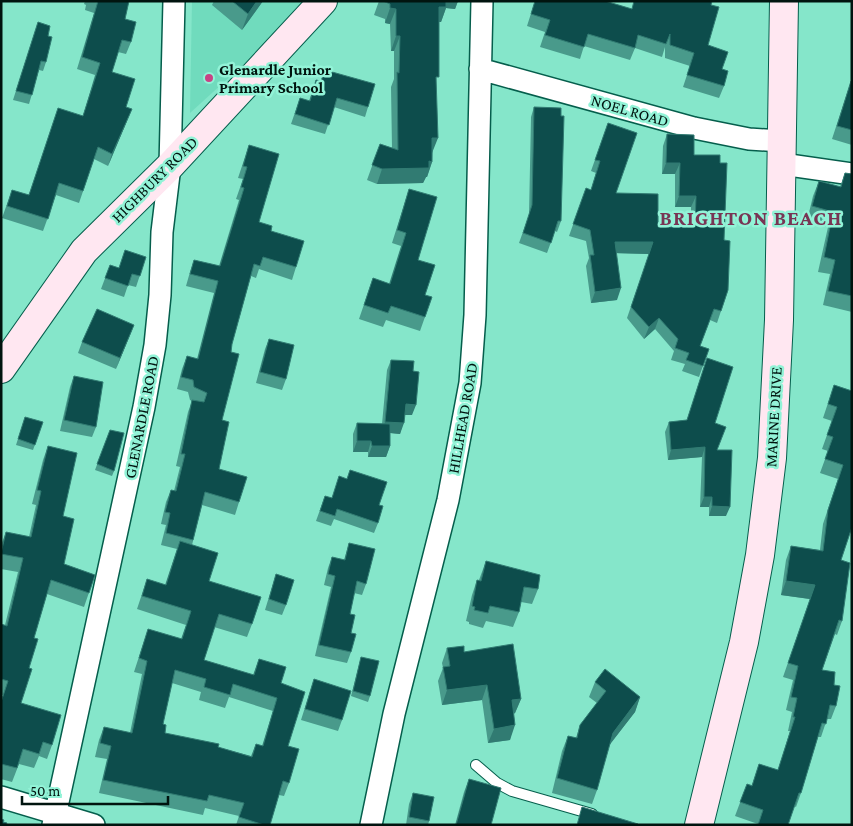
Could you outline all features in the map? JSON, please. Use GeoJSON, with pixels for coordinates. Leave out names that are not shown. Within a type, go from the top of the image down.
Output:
{"type":"FeatureCollection","features":[{"type":"Feature","properties":{"kind":"street","name":"GLENARDLE ROAD"},"geometry":{"type":"LineString","coordinates":[[54,819],[144,407],[155,345],[160,295],[162,232],[170,166],[174,1]]}},
{"type":"Feature","properties":{"kind":"street","name":"HIGHBURY ROAD"},"geometry":{"type":"LineString","coordinates":[[1,369],[84,251],[170,166],[323,1]]}},
{"type":"Feature","properties":{"kind":"street","name":"HILLHEAD ROAD"},"geometry":{"type":"LineString","coordinates":[[371,825],[394,714],[448,500],[470,383],[475,315],[482,1]]}},
{"type":"Feature","properties":{"kind":"street","name":"MARINE DRIVE"},"geometry":{"type":"LineString","coordinates":[[699,825],[744,642],[772,458],[779,320],[784,1]]}},
{"type":"Feature","properties":{"kind":"street","name":"NOEL ROAD"},"geometry":{"type":"LineString","coordinates":[[480,69],[694,128],[749,139],[781,152],[852,174]]}},
{"type":"Feature","properties":{"kind":"street"},"geometry":{"type":"LineString","coordinates":[[1,797],[54,819],[94,825]]}},
{"type":"Feature","properties":{"kind":"lane"},"geometry":{"type":"LineString","coordinates":[[476,765],[496,783],[512,791],[604,817]]}},
{"type":"Feature","properties":{"kind":"shaded area","name":"Glenardle Junior Primary School"},"geometry":{"type":"Polygon","coordinates":[[[192,1],[302,1],[266,44],[190,113],[192,1]]]}},
{"type":"Feature","properties":{"kind":"building"},"geometry":{"type":"Polygon","coordinates":[[[98,1],[129,1],[125,19],[136,22],[131,42],[122,40],[112,72],[135,79],[126,107],[132,109],[112,154],[98,147],[83,191],[59,183],[48,219],[7,206],[12,190],[29,195],[58,108],[83,116],[100,63],[82,57],[98,1]]]}},
{"type":"Feature","properties":{"kind":"building"},"geometry":{"type":"Polygon","coordinates":[[[232,1],[257,1],[248,14],[232,1]]]}},
{"type":"Feature","properties":{"kind":"building"},"geometry":{"type":"Polygon","coordinates":[[[383,1],[446,1],[446,7],[439,7],[439,77],[436,77],[438,138],[432,138],[432,162],[429,161],[429,168],[382,169],[372,165],[380,144],[398,150],[397,72],[399,73],[400,36],[396,36],[396,9],[390,8],[390,4],[383,1]]]}},
{"type":"Feature","properties":{"kind":"building"},"geometry":{"type":"Polygon","coordinates":[[[535,1],[605,1],[632,9],[634,1],[712,1],[711,5],[719,7],[708,45],[728,52],[722,69],[728,71],[724,86],[687,75],[694,53],[670,45],[670,34],[666,44],[638,35],[635,48],[588,34],[584,47],[545,35],[550,20],[531,14],[535,1]]]}},
{"type":"Feature","properties":{"kind":"building"},"geometry":{"type":"Polygon","coordinates":[[[38,22],[50,26],[48,36],[52,37],[46,62],[41,61],[32,95],[16,91],[38,22]]]}},
{"type":"Feature","properties":{"kind":"building"},"geometry":{"type":"Polygon","coordinates":[[[325,70],[375,84],[368,107],[337,98],[329,125],[295,114],[300,98],[310,101],[316,80],[321,81],[325,70]]]}},
{"type":"Feature","properties":{"kind":"building"},"geometry":{"type":"Polygon","coordinates":[[[852,81],[852,130],[837,126],[852,81]]]}},
{"type":"Feature","properties":{"kind":"building"},"geometry":{"type":"Polygon","coordinates":[[[534,107],[561,108],[561,116],[564,116],[561,221],[558,221],[551,243],[523,233],[532,205],[534,107]]]}},
{"type":"Feature","properties":{"kind":"building"},"geometry":{"type":"Polygon","coordinates":[[[608,123],[637,133],[616,193],[658,194],[658,227],[695,227],[696,196],[679,196],[680,163],[666,163],[667,134],[694,135],[694,155],[720,155],[720,163],[727,163],[724,240],[730,241],[728,290],[721,311],[714,309],[700,346],[709,349],[703,366],[686,360],[689,353],[675,348],[678,339],[659,318],[649,327],[631,307],[653,242],[615,242],[621,288],[595,292],[590,255],[594,255],[590,230],[573,224],[586,188],[591,190],[600,161],[595,160],[608,123]]]}},
{"type":"Feature","properties":{"kind":"building"},"geometry":{"type":"Polygon","coordinates":[[[249,145],[279,154],[259,222],[272,226],[271,231],[304,241],[296,267],[263,257],[260,266],[254,264],[232,344],[231,352],[239,354],[222,420],[229,422],[219,469],[247,477],[239,502],[205,492],[193,540],[166,533],[170,513],[165,512],[171,490],[176,491],[185,454],[181,454],[192,400],[204,402],[207,393],[194,387],[193,380],[181,377],[187,356],[198,359],[218,281],[190,274],[194,260],[220,266],[244,188],[241,187],[247,167],[243,166],[249,145]]]}},
{"type":"Feature","properties":{"kind":"building"},"geometry":{"type":"Polygon","coordinates":[[[845,173],[852,174],[852,296],[828,291],[835,260],[824,257],[833,212],[812,206],[819,181],[841,187],[845,173]]]}},
{"type":"Feature","properties":{"kind":"building"},"geometry":{"type":"Polygon","coordinates":[[[409,189],[437,197],[418,260],[435,265],[425,295],[432,297],[425,317],[391,306],[388,313],[364,305],[373,278],[390,284],[406,233],[397,230],[409,189]]]}},
{"type":"Feature","properties":{"kind":"building"},"geometry":{"type":"Polygon","coordinates":[[[125,250],[146,257],[140,276],[132,274],[128,286],[105,278],[110,265],[119,268],[125,250]]]}},
{"type":"Feature","properties":{"kind":"building"},"geometry":{"type":"Polygon","coordinates":[[[97,309],[134,325],[120,358],[82,342],[97,309]]]}},
{"type":"Feature","properties":{"kind":"building"},"geometry":{"type":"Polygon","coordinates":[[[269,339],[294,345],[286,379],[260,372],[269,339]]]}},
{"type":"Feature","properties":{"kind":"building"},"geometry":{"type":"Polygon","coordinates":[[[707,358],[733,367],[715,423],[726,427],[717,450],[732,450],[730,507],[712,506],[712,497],[704,497],[705,447],[671,450],[669,422],[687,420],[707,358]]]}},
{"type":"Feature","properties":{"kind":"building"},"geometry":{"type":"Polygon","coordinates":[[[391,360],[414,361],[413,371],[419,372],[416,405],[406,404],[404,423],[385,422],[391,360]]]}},
{"type":"Feature","properties":{"kind":"building"},"geometry":{"type":"Polygon","coordinates":[[[74,376],[103,382],[96,427],[64,420],[74,376]]]}},
{"type":"Feature","properties":{"kind":"building"},"geometry":{"type":"Polygon","coordinates":[[[834,385],[852,391],[852,527],[841,560],[850,563],[842,621],[839,620],[822,670],[835,672],[834,685],[840,686],[836,706],[830,705],[826,724],[822,723],[801,793],[799,793],[788,825],[758,825],[763,810],[740,802],[747,784],[752,786],[759,764],[778,770],[795,717],[793,717],[797,698],[791,697],[798,666],[788,663],[815,585],[786,581],[791,546],[823,551],[828,510],[843,465],[825,459],[833,437],[827,435],[837,407],[828,404],[834,385]]]}},
{"type":"Feature","properties":{"kind":"building"},"geometry":{"type":"Polygon","coordinates":[[[25,417],[43,422],[35,445],[18,439],[25,417]]]}},
{"type":"Feature","properties":{"kind":"building"},"geometry":{"type":"Polygon","coordinates":[[[357,423],[390,424],[390,446],[372,446],[371,441],[357,441],[357,423]]]}},
{"type":"Feature","properties":{"kind":"building"},"geometry":{"type":"Polygon","coordinates":[[[110,430],[124,433],[114,471],[97,464],[110,430]]]}},
{"type":"Feature","properties":{"kind":"building"},"geometry":{"type":"Polygon","coordinates":[[[48,446],[77,453],[63,516],[74,519],[64,564],[95,575],[89,593],[51,580],[34,638],[38,639],[29,668],[32,669],[21,703],[61,715],[52,745],[43,742],[39,754],[23,749],[17,768],[1,764],[1,702],[8,681],[1,679],[1,624],[7,626],[23,558],[1,553],[6,532],[31,537],[41,491],[37,490],[48,446]]]}},
{"type":"Feature","properties":{"kind":"building"},"geometry":{"type":"Polygon","coordinates":[[[350,470],[387,482],[379,505],[383,506],[378,523],[337,509],[335,516],[320,511],[325,496],[332,498],[339,476],[347,479],[350,470]]]}},
{"type":"Feature","properties":{"kind":"building"},"geometry":{"type":"Polygon","coordinates":[[[180,541],[218,553],[209,581],[261,597],[252,624],[219,614],[204,660],[254,675],[259,659],[286,667],[281,683],[305,692],[288,746],[299,749],[289,783],[283,781],[270,825],[239,817],[244,803],[209,795],[207,801],[103,780],[111,746],[100,743],[104,727],[132,733],[147,661],[139,658],[148,629],[182,639],[191,611],[142,596],[147,579],[166,585],[180,541]],[[175,670],[163,724],[166,725],[165,733],[219,744],[218,747],[252,757],[256,744],[263,746],[277,698],[233,684],[230,695],[204,687],[206,679],[175,670]]]}},
{"type":"Feature","properties":{"kind":"building"},"geometry":{"type":"Polygon","coordinates":[[[349,543],[375,549],[366,584],[357,581],[350,614],[355,615],[351,633],[356,634],[351,652],[319,645],[335,576],[328,574],[332,557],[345,560],[349,543]]]}},
{"type":"Feature","properties":{"kind":"building"},"geometry":{"type":"Polygon","coordinates":[[[486,561],[540,575],[538,589],[524,587],[519,612],[490,606],[488,613],[474,610],[475,607],[472,606],[477,580],[481,581],[486,561]]]}},
{"type":"Feature","properties":{"kind":"building"},"geometry":{"type":"Polygon","coordinates":[[[276,574],[294,580],[286,605],[269,599],[276,574]]]}},
{"type":"Feature","properties":{"kind":"building"},"geometry":{"type":"Polygon","coordinates":[[[513,644],[521,699],[512,700],[515,725],[494,729],[487,685],[447,690],[443,667],[450,666],[447,648],[464,646],[464,652],[513,644]]]}},
{"type":"Feature","properties":{"kind":"building"},"geometry":{"type":"Polygon","coordinates":[[[361,657],[379,661],[370,696],[353,691],[361,657]]]}},
{"type":"Feature","properties":{"kind":"building"},"geometry":{"type":"Polygon","coordinates":[[[605,669],[640,697],[613,733],[597,790],[557,778],[568,736],[577,738],[580,725],[606,691],[595,682],[605,669]]]}},
{"type":"Feature","properties":{"kind":"building"},"geometry":{"type":"Polygon","coordinates":[[[314,679],[351,691],[342,720],[305,709],[314,679]]]}},
{"type":"Feature","properties":{"kind":"building"},"geometry":{"type":"Polygon","coordinates":[[[469,779],[501,788],[491,825],[456,825],[469,779]]]}},
{"type":"Feature","properties":{"kind":"building"},"geometry":{"type":"Polygon","coordinates":[[[413,793],[434,797],[429,821],[409,817],[413,793]]]}},
{"type":"Feature","properties":{"kind":"building"},"geometry":{"type":"Polygon","coordinates":[[[582,807],[638,824],[577,825],[582,807]]]}},
{"type":"Feature","properties":{"kind":"building"},"geometry":{"type":"Polygon","coordinates":[[[1,819],[7,823],[6,825],[1,825],[1,819]]]}},
{"type":"Feature","properties":{"kind":"place","name":"Glenardle Junior Primary School"},"geometry":{"type":"Point","coordinates":[209,78]}},
{"type":"Feature","properties":{"kind":"district","name":"BRIGHTON BEACH"},"geometry":{"type":"Point","coordinates":[751,218]}}]}
